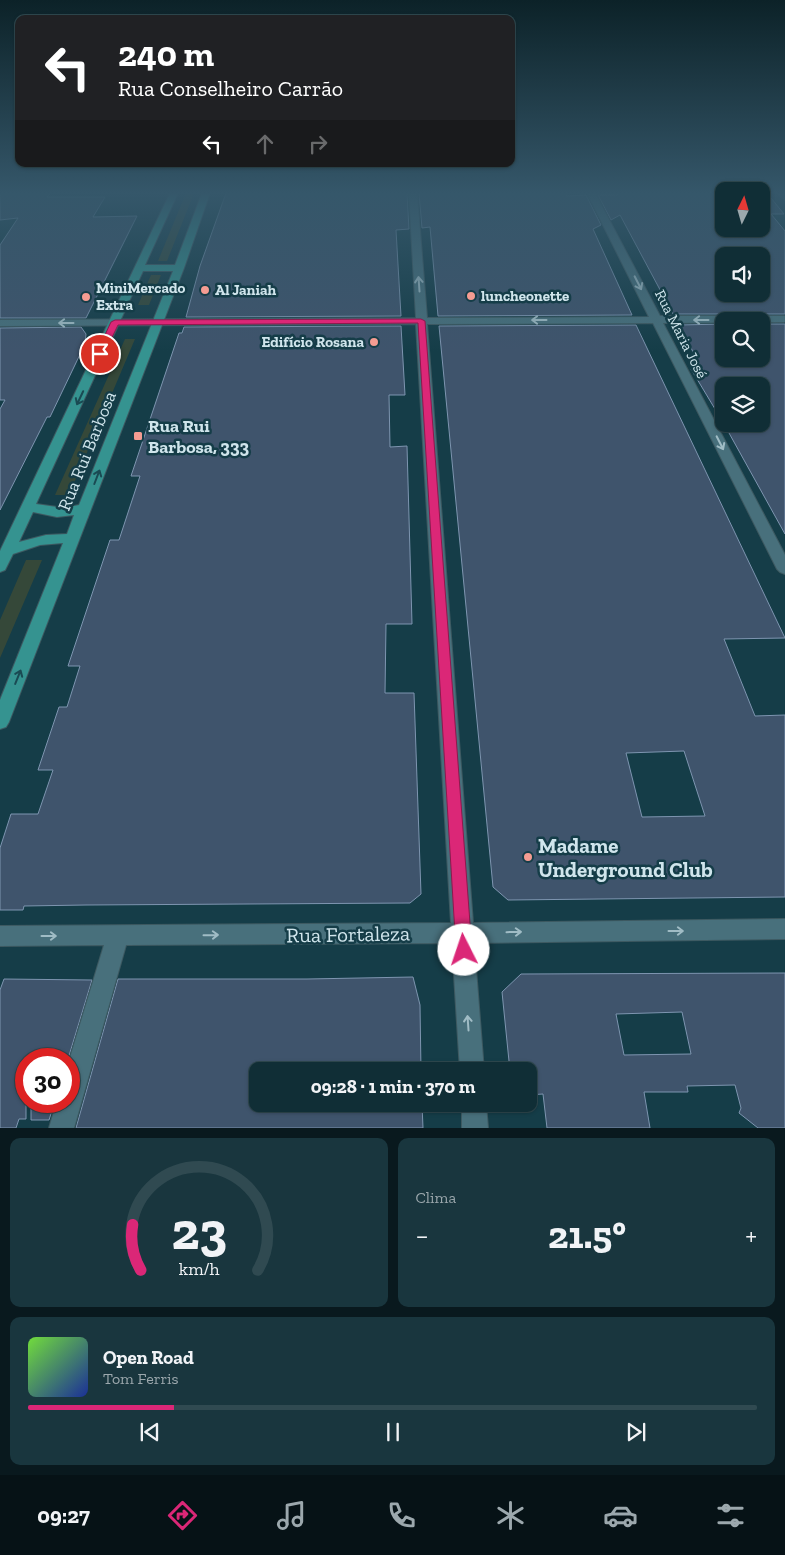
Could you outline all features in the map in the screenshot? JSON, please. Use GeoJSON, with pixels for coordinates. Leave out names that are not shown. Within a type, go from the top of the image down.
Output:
{"type":"FeatureCollection","features":[{"type":"Feature","properties":{"kind":"main road","name":"Rua Rui Barbosa"},"geometry":{"type":"LineString","coordinates":[[0,568],[150,246]]}},
{"type":"Feature","properties":{"kind":"main road","name":"Rua Rui Barbosa"},"geometry":{"type":"LineString","coordinates":[[0,722],[187,246]]}},
{"type":"Feature","properties":{"kind":"main road"},"geometry":{"type":"LineString","coordinates":[[140,268],[179,268]]}},
{"type":"Feature","properties":{"kind":"main road"},"geometry":{"type":"LineString","coordinates":[[29,506],[56,514],[76,512],[85,507]]}},
{"type":"Feature","properties":{"kind":"main road"},"geometry":{"type":"LineString","coordinates":[[8,551],[57,537],[69,539],[71,543]]}},
{"type":"Feature","properties":{"kind":"street"},"geometry":{"type":"LineString","coordinates":[[416,246],[471,1062]]}},
{"type":"Feature","properties":{"kind":"street","name":"Rua Maria José"},"geometry":{"type":"LineString","coordinates":[[618,246],[785,569]]}},
{"type":"Feature","properties":{"kind":"street"},"geometry":{"type":"LineString","coordinates":[[0,323],[785,319]]}},
{"type":"Feature","properties":{"kind":"street","name":"Rua Fortaleza"},"geometry":{"type":"LineString","coordinates":[[0,936],[727,932],[785,929]]}},
{"type":"Feature","properties":{"kind":"street"},"geometry":{"type":"LineString","coordinates":[[61,1128],[118,936]]}},
{"type":"Feature","properties":{"kind":"street"},"geometry":{"type":"LineString","coordinates":[[474,1112],[475,1128]]}},
{"type":"Feature","properties":{"kind":"green space"},"geometry":{"type":"Polygon","coordinates":[[[164,246],[173,246],[167,261],[158,261],[164,246]]]}},
{"type":"Feature","properties":{"kind":"green space"},"geometry":{"type":"Polygon","coordinates":[[[151,275],[161,275],[149,305],[138,305],[151,275]]]}},
{"type":"Feature","properties":{"kind":"green space"},"geometry":{"type":"Polygon","coordinates":[[[125,339],[135,339],[69,495],[55,495],[125,339]]]}},
{"type":"Feature","properties":{"kind":"green space"},"geometry":{"type":"Polygon","coordinates":[[[26,560],[42,560],[0,658],[0,620],[26,560]]]}},
{"type":"Feature","properties":{"kind":"building"},"geometry":{"type":"Polygon","coordinates":[[[0,246],[122,246],[86,318],[0,318],[0,246]]]}},
{"type":"Feature","properties":{"kind":"building"},"geometry":{"type":"Polygon","coordinates":[[[207,246],[397,246],[401,316],[186,317],[207,246]]]}},
{"type":"Feature","properties":{"kind":"building"},"geometry":{"type":"Polygon","coordinates":[[[432,246],[601,246],[632,315],[438,316],[432,246]]]}},
{"type":"Feature","properties":{"kind":"building"},"geometry":{"type":"Polygon","coordinates":[[[636,246],[785,246],[785,314],[770,314],[770,312],[715,312],[715,314],[673,314],[636,246]]]}},
{"type":"Feature","properties":{"kind":"building"},"geometry":{"type":"Polygon","coordinates":[[[715,324],[715,367],[770,367],[770,324],[785,324],[785,534],[728,432],[770,432],[770,377],[715,377],[715,409],[691,369],[702,369],[679,325],[715,324]]]}},
{"type":"Feature","properties":{"kind":"building"},"geometry":{"type":"Polygon","coordinates":[[[636,325],[785,638],[724,639],[755,716],[785,715],[785,897],[508,900],[493,887],[439,326],[636,325]],[[684,751],[626,753],[642,817],[705,816],[684,751]]]}},
{"type":"Feature","properties":{"kind":"building"},"geometry":{"type":"Polygon","coordinates":[[[401,326],[405,395],[389,395],[390,447],[407,446],[412,624],[386,624],[385,693],[414,693],[421,894],[410,903],[24,906],[23,910],[0,910],[0,848],[11,814],[38,814],[53,770],[38,770],[59,707],[67,707],[80,666],[68,666],[110,540],[119,540],[140,476],[131,476],[179,333],[182,333],[184,327],[401,326]]]}},
{"type":"Feature","properties":{"kind":"building"},"geometry":{"type":"Polygon","coordinates":[[[81,327],[86,334],[85,344],[50,417],[47,417],[0,510],[0,409],[5,400],[0,400],[0,328],[81,327]]]}},
{"type":"Feature","properties":{"kind":"building"},"geometry":{"type":"Polygon","coordinates":[[[785,973],[785,1128],[758,1128],[739,1113],[741,1108],[735,1085],[687,1086],[688,1092],[644,1092],[650,1128],[547,1128],[543,1094],[537,1094],[537,1062],[509,1062],[502,992],[521,974],[785,973]],[[682,1012],[616,1014],[624,1055],[691,1054],[682,1012]]]}},
{"type":"Feature","properties":{"kind":"building"},"geometry":{"type":"Polygon","coordinates":[[[413,977],[420,1005],[421,1062],[249,1062],[249,1112],[422,1112],[423,1128],[76,1128],[118,979],[413,977]]]}},
{"type":"Feature","properties":{"kind":"building"},"geometry":{"type":"Polygon","coordinates":[[[4,979],[92,980],[71,1048],[15,1048],[15,1113],[26,1113],[26,1119],[19,1119],[16,1128],[0,1128],[0,990],[4,979]]]}},
{"type":"Feature","properties":{"kind":"building"},"geometry":{"type":"Polygon","coordinates":[[[31,1113],[51,1113],[49,1120],[31,1120],[31,1113]]]}},
{"type":"Feature","properties":{"kind":"place","name":"Al Janiah"},"geometry":{"type":"Point","coordinates":[205,290]}},
{"type":"Feature","properties":{"kind":"place","name":"luncheonette"},"geometry":{"type":"Point","coordinates":[471,296]}},
{"type":"Feature","properties":{"kind":"place","name":"MiniMercado Extra"},"geometry":{"type":"Point","coordinates":[86,297]}},
{"type":"Feature","properties":{"kind":"place","name":"Edifício Rosana"},"geometry":{"type":"Point","coordinates":[374,342]}},
{"type":"Feature","properties":{"kind":"place","name":"Rua Rui Barbosa, 333"},"geometry":{"type":"Point","coordinates":[138,436]}},
{"type":"Feature","properties":{"kind":"place","name":"Madame Underground Club"},"geometry":{"type":"Point","coordinates":[528,857]}},
{"type":"Feature","properties":{"kind":"route"},"geometry":{"type":"LineString","coordinates":[[100,354],[115,322],[421,321],[464,950]]}}]}
